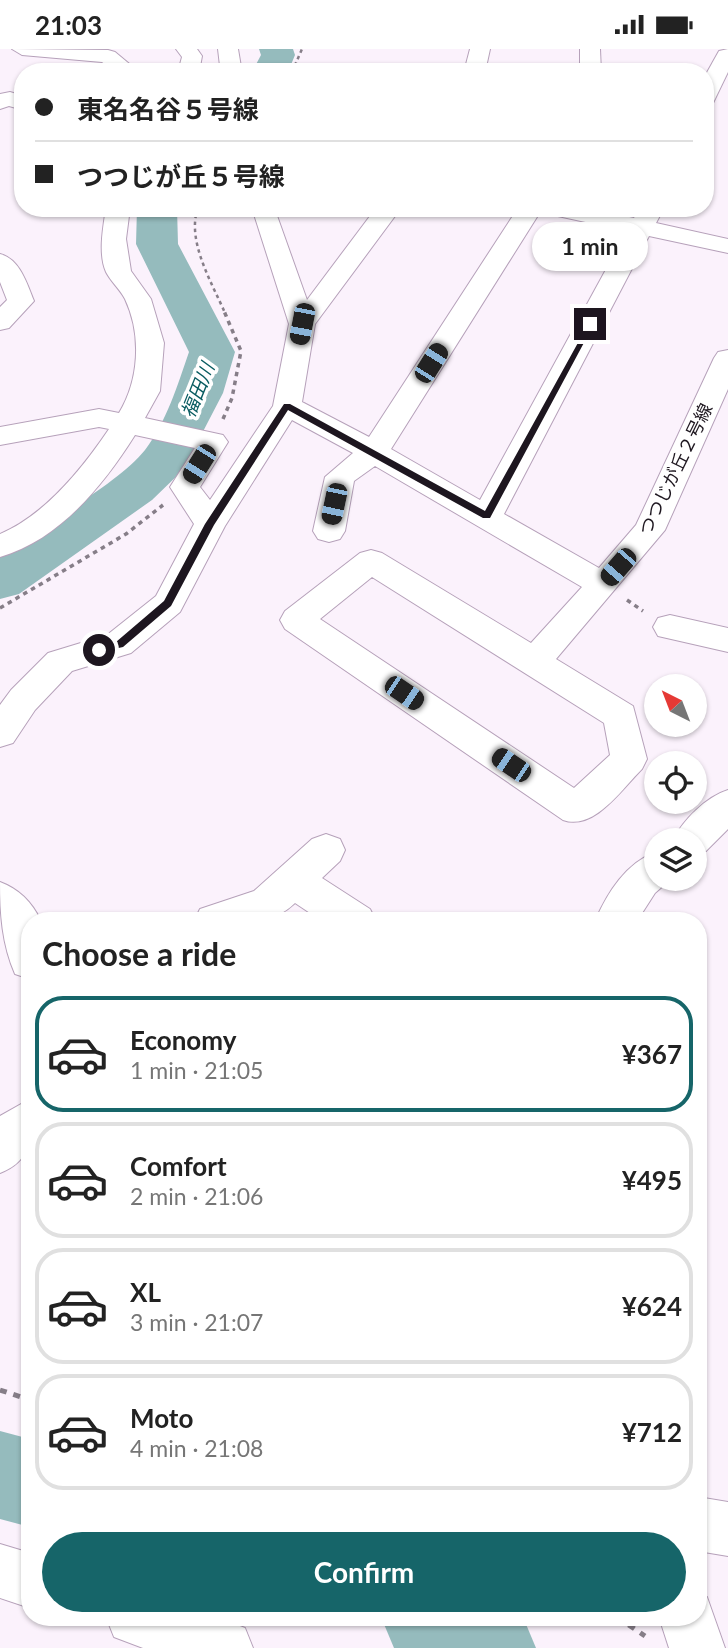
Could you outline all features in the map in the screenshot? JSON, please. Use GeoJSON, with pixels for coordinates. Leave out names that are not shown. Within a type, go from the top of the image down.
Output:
{"type":"FeatureCollection","features":[{"type":"Feature","properties":{"kind":"street"},"geometry":{"type":"LineString","coordinates":[[22,49],[108,57],[116,63]]}},
{"type":"Feature","properties":{"kind":"street"},"geometry":{"type":"LineString","coordinates":[[714,71],[720,53]]}},
{"type":"Feature","properties":{"kind":"street"},"geometry":{"type":"LineString","coordinates":[[0,546],[33,532],[72,494],[127,424],[146,391],[150,343],[138,299],[118,271],[114,239],[117,217]]}},
{"type":"Feature","properties":{"kind":"street"},"geometry":{"type":"LineString","coordinates":[[265,217],[302,324]]}},
{"type":"Feature","properties":{"kind":"street"},"geometry":{"type":"LineString","coordinates":[[0,733],[23,700],[60,662],[120,644],[168,604],[210,524],[287,406],[302,324],[382,217]]}},
{"type":"Feature","properties":{"kind":"street"},"geometry":{"type":"LineString","coordinates":[[328,531],[340,477],[374,452],[524,217]]}},
{"type":"Feature","properties":{"kind":"street"},"geometry":{"type":"LineString","coordinates":[[487,516],[647,218],[728,246]]}},
{"type":"Feature","properties":{"kind":"street"},"geometry":{"type":"LineString","coordinates":[[0,262],[10,275],[21,301],[0,322]]}},
{"type":"Feature","properties":{"kind":"street","name":"つつじが丘２号線"},"geometry":{"type":"LineString","coordinates":[[534,662],[649,530],[728,358]]}},
{"type":"Feature","properties":{"kind":"street"},"geometry":{"type":"LineString","coordinates":[[287,406],[487,516],[603,585]]}},
{"type":"Feature","properties":{"kind":"street"},"geometry":{"type":"LineString","coordinates":[[0,436],[99,418],[214,442],[185,487],[210,524]]}},
{"type":"Feature","properties":{"kind":"street"},"geometry":{"type":"LineString","coordinates":[[371,561],[534,662],[620,716],[629,759],[576,809],[297,620],[371,561]]}},
{"type":"Feature","properties":{"kind":"street"},"geometry":{"type":"LineString","coordinates":[[670,627],[728,640]]}},
{"type":"Feature","properties":{"kind":"street"},"geometry":{"type":"LineString","coordinates":[[704,828],[728,805]]}},
{"type":"Feature","properties":{"kind":"street"},"geometry":{"type":"LineString","coordinates":[[242,912],[267,904],[326,850]]}},
{"type":"Feature","properties":{"kind":"street"},"geometry":{"type":"LineString","coordinates":[[621,912],[644,879]]}},
{"type":"Feature","properties":{"kind":"street"},"geometry":{"type":"LineString","coordinates":[[293,880],[342,912]]}},
{"type":"Feature","properties":{"kind":"street"},"geometry":{"type":"LineString","coordinates":[[0,899],[21,921]]}},
{"type":"Feature","properties":{"kind":"street"},"geometry":{"type":"LineString","coordinates":[[0,1151],[9,1136],[21,1127]]}},
{"type":"Feature","properties":{"kind":"street"},"geometry":{"type":"LineString","coordinates":[[707,1526],[728,1529]]}},
{"type":"Feature","properties":{"kind":"street"},"geometry":{"type":"LineString","coordinates":[[0,1571],[21,1578]]}},
{"type":"Feature","properties":{"kind":"street"},"geometry":{"type":"LineString","coordinates":[[160,1626],[225,1648]]}},
{"type":"Feature","properties":{"kind":"path"},"geometry":{"type":"LineString","coordinates":[[195,217],[201,256],[242,351],[232,398],[214,442]]}},
{"type":"Feature","properties":{"kind":"path"},"geometry":{"type":"LineString","coordinates":[[0,608],[126,534],[185,487]]}},
{"type":"Feature","properties":{"kind":"path"},"geometry":{"type":"LineString","coordinates":[[603,585],[670,627]]}},
{"type":"Feature","properties":{"kind":"path"},"geometry":{"type":"LineString","coordinates":[[0,1390],[21,1397]]}},
{"type":"Feature","properties":{"kind":"path"},"geometry":{"type":"LineString","coordinates":[[649,1626],[677,1634]]}},
{"type":"Feature","properties":{"kind":"waterway","name":"福田川"},"geometry":{"type":"LineString","coordinates":[[274,63],[278,55],[276,49]]}},
{"type":"Feature","properties":{"kind":"waterway","name":"福田川"},"geometry":{"type":"LineString","coordinates":[[0,580],[134,488],[165,459],[199,393],[212,352],[157,244],[157,217]]}},
{"type":"Feature","properties":{"kind":"waterway","name":"福田川"},"geometry":{"type":"LineString","coordinates":[[0,1475],[21,1481]]}},
{"type":"Feature","properties":{"kind":"waterway","name":"福田川"},"geometry":{"type":"LineString","coordinates":[[445,1626],[488,1648]]}},
{"type":"Feature","properties":{"kind":"route"},"geometry":{"type":"LineString","coordinates":[[99,650],[120,644],[168,604],[210,524],[287,406],[487,516],[590,324]]}}]}
